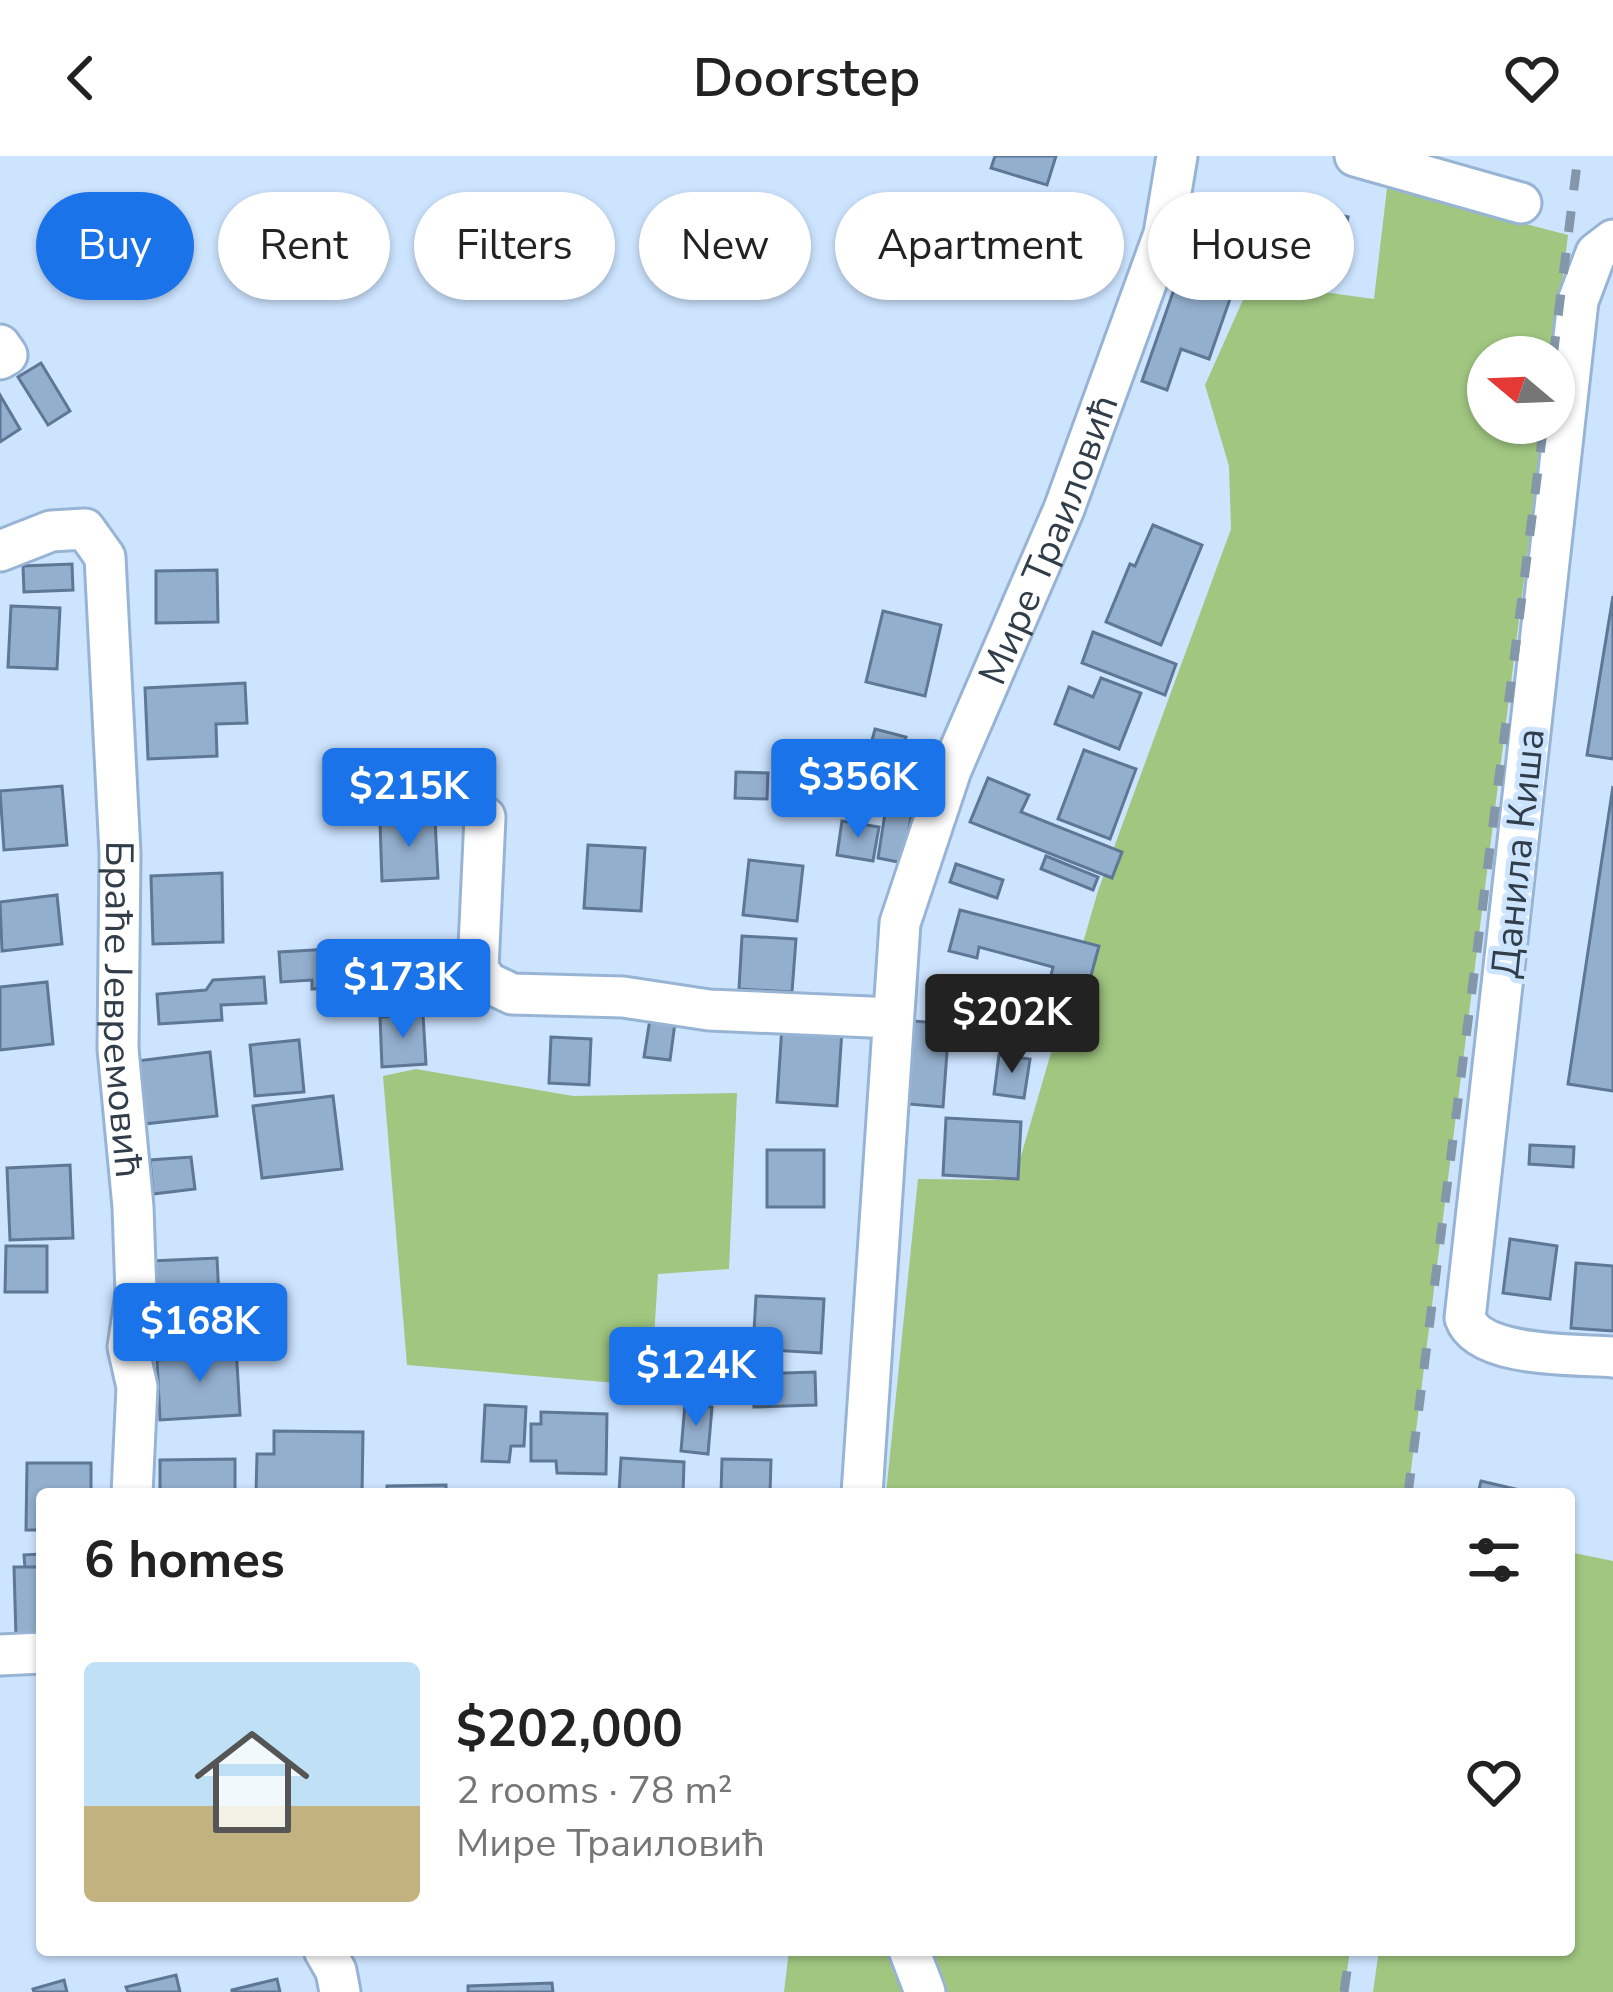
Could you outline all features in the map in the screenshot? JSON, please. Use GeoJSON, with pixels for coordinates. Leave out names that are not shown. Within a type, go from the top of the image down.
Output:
{"type":"FeatureCollection","features":[{"type":"Feature","properties":{"kind":"street","name":"Мире Траиловић"},"geometry":{"type":"LineString","coordinates":[[862,1488],[901,923],[951,770],[1064,509],[1157,255],[1177,156]]}},
{"type":"Feature","properties":{"kind":"street"},"geometry":{"type":"LineString","coordinates":[[1355,156],[1521,203]]}},
{"type":"Feature","properties":{"kind":"street","name":"Данила Киша"},"geometry":{"type":"LineString","coordinates":[[1613,240],[1595,253],[1578,301],[1466,1318],[1469,1330],[1495,1346],[1613,1357]]}},
{"type":"Feature","properties":{"kind":"street"},"geometry":{"type":"LineString","coordinates":[[0,345],[7,355],[0,359]]}},
{"type":"Feature","properties":{"kind":"street","name":"Браће Јевремовић"},"geometry":{"type":"LineString","coordinates":[[0,551],[51,531],[86,529],[105,557],[120,854],[118,1049],[136,1294],[128,1347],[137,1387],[132,1488]]}},
{"type":"Feature","properties":{"kind":"street"},"geometry":{"type":"LineString","coordinates":[[485,817],[478,968],[498,989],[512,994],[623,997],[709,1010],[893,1018]]}},
{"type":"Feature","properties":{"kind":"street"},"geometry":{"type":"LineString","coordinates":[[0,1655],[36,1653]]}},
{"type":"Feature","properties":{"kind":"street"},"geometry":{"type":"LineString","coordinates":[[327,1956],[340,1992]]}},
{"type":"Feature","properties":{"kind":"street"},"geometry":{"type":"LineString","coordinates":[[911,1956],[925,1992]]}},
{"type":"Feature","properties":{"kind":"green space"},"geometry":{"type":"Polygon","coordinates":[[[1387,188],[1568,235],[1556,336],[1467,336],[1467,444],[1541,444],[1409,1488],[887,1488],[918,1179],[1014,1180],[1098,891],[1231,529],[1229,466],[1205,385],[1243,300],[1354,300],[1354,296],[1374,299],[1387,188]]]}},
{"type":"Feature","properties":{"kind":"green space"},"geometry":{"type":"Polygon","coordinates":[[[416,1069],[573,1096],[737,1093],[729,1269],[658,1274],[651,1386],[407,1365],[383,1076],[416,1069]]]}},
{"type":"Feature","properties":{"kind":"green space"},"geometry":{"type":"Polygon","coordinates":[[[1575,1553],[1613,1561],[1613,1992],[1373,1992],[1378,1956],[1575,1956],[1575,1553]]]}},
{"type":"Feature","properties":{"kind":"green space"},"geometry":{"type":"Polygon","coordinates":[[[788,1956],[1349,1956],[1344,1992],[784,1992],[788,1956]]]}},
{"type":"Feature","properties":{"kind":"building"},"geometry":{"type":"Polygon","coordinates":[[[995,156],[1056,156],[1047,185],[991,168],[995,156]]]}},
{"type":"Feature","properties":{"kind":"building"},"geometry":{"type":"Polygon","coordinates":[[[1170,300],[1230,300],[1209,359],[1181,349],[1167,390],[1142,381],[1170,300]]]}},
{"type":"Feature","properties":{"kind":"building"},"geometry":{"type":"Polygon","coordinates":[[[41,363],[70,411],[48,425],[18,377],[41,363]]]}},
{"type":"Feature","properties":{"kind":"building"},"geometry":{"type":"Polygon","coordinates":[[[0,395],[20,429],[0,442],[0,395]]]}},
{"type":"Feature","properties":{"kind":"building"},"geometry":{"type":"Polygon","coordinates":[[[1153,525],[1202,545],[1161,645],[1106,622],[1130,564],[1135,566],[1153,525]]]}},
{"type":"Feature","properties":{"kind":"building"},"geometry":{"type":"Polygon","coordinates":[[[72,564],[73,590],[24,592],[23,566],[72,564]]]}},
{"type":"Feature","properties":{"kind":"building"},"geometry":{"type":"Polygon","coordinates":[[[217,570],[218,622],[156,623],[156,571],[217,570]]]}},
{"type":"Feature","properties":{"kind":"building"},"geometry":{"type":"Polygon","coordinates":[[[1613,596],[1613,759],[1587,755],[1613,596]]]}},
{"type":"Feature","properties":{"kind":"building"},"geometry":{"type":"Polygon","coordinates":[[[11,606],[60,608],[57,669],[8,667],[11,606]]]}},
{"type":"Feature","properties":{"kind":"building"},"geometry":{"type":"Polygon","coordinates":[[[883,611],[941,625],[925,696],[866,682],[883,611]]]}},
{"type":"Feature","properties":{"kind":"building"},"geometry":{"type":"Polygon","coordinates":[[[1093,632],[1176,664],[1165,695],[1082,663],[1093,632]]]}},
{"type":"Feature","properties":{"kind":"building"},"geometry":{"type":"Polygon","coordinates":[[[1101,678],[1141,693],[1119,749],[1055,724],[1069,687],[1093,697],[1101,678]]]}},
{"type":"Feature","properties":{"kind":"building"},"geometry":{"type":"Polygon","coordinates":[[[245,683],[247,723],[216,724],[217,756],[148,759],[145,688],[245,683]]]}},
{"type":"Feature","properties":{"kind":"building"},"geometry":{"type":"Polygon","coordinates":[[[875,729],[906,737],[895,780],[864,771],[875,729]]]}},
{"type":"Feature","properties":{"kind":"building"},"geometry":{"type":"Polygon","coordinates":[[[1084,750],[1136,769],[1110,839],[1058,819],[1084,750]]]}},
{"type":"Feature","properties":{"kind":"building"},"geometry":{"type":"Polygon","coordinates":[[[393,768],[396,805],[371,807],[370,793],[350,795],[348,771],[393,768]]]}},
{"type":"Feature","properties":{"kind":"building"},"geometry":{"type":"Polygon","coordinates":[[[736,772],[768,773],[767,799],[735,798],[736,772]]]}},
{"type":"Feature","properties":{"kind":"building"},"geometry":{"type":"Polygon","coordinates":[[[988,778],[1029,795],[1021,812],[1122,852],[1112,878],[970,822],[988,778]]]}},
{"type":"Feature","properties":{"kind":"building"},"geometry":{"type":"Polygon","coordinates":[[[62,786],[67,845],[4,850],[0,791],[62,786]]]}},
{"type":"Feature","properties":{"kind":"building"},"geometry":{"type":"Polygon","coordinates":[[[1613,786],[1613,1091],[1568,1084],[1613,786]]]}},
{"type":"Feature","properties":{"kind":"building"},"geometry":{"type":"Polygon","coordinates":[[[886,807],[912,812],[903,863],[878,858],[886,807]]]}},
{"type":"Feature","properties":{"kind":"building"},"geometry":{"type":"Polygon","coordinates":[[[435,819],[438,878],[382,881],[380,823],[435,819]]]}},
{"type":"Feature","properties":{"kind":"building"},"geometry":{"type":"Polygon","coordinates":[[[842,821],[879,827],[873,861],[837,855],[842,821]]]}},
{"type":"Feature","properties":{"kind":"building"},"geometry":{"type":"Polygon","coordinates":[[[588,845],[645,848],[641,911],[584,908],[588,845]]]}},
{"type":"Feature","properties":{"kind":"building"},"geometry":{"type":"Polygon","coordinates":[[[1046,856],[1098,877],[1093,890],[1041,869],[1046,856]]]}},
{"type":"Feature","properties":{"kind":"building"},"geometry":{"type":"Polygon","coordinates":[[[749,860],[803,866],[797,921],[743,915],[749,860]]]}},
{"type":"Feature","properties":{"kind":"building"},"geometry":{"type":"Polygon","coordinates":[[[956,864],[1003,880],[997,898],[950,882],[956,864]]]}},
{"type":"Feature","properties":{"kind":"building"},"geometry":{"type":"Polygon","coordinates":[[[222,873],[223,942],[153,944],[151,876],[222,873]]]}},
{"type":"Feature","properties":{"kind":"building"},"geometry":{"type":"Polygon","coordinates":[[[57,895],[62,944],[2,951],[0,902],[57,895]]]}},
{"type":"Feature","properties":{"kind":"building"},"geometry":{"type":"Polygon","coordinates":[[[960,910],[1099,946],[1085,998],[1048,988],[1053,967],[979,947],[977,958],[949,951],[960,910]]]}},
{"type":"Feature","properties":{"kind":"building"},"geometry":{"type":"Polygon","coordinates":[[[742,936],[796,939],[792,992],[739,989],[742,936]]]}},
{"type":"Feature","properties":{"kind":"building"},"geometry":{"type":"Polygon","coordinates":[[[331,949],[334,987],[312,989],[312,980],[281,982],[279,952],[331,949]]]}},
{"type":"Feature","properties":{"kind":"building"},"geometry":{"type":"Polygon","coordinates":[[[264,977],[266,1003],[221,1005],[222,1020],[159,1024],[157,994],[206,990],[213,980],[264,977]]]}},
{"type":"Feature","properties":{"kind":"building"},"geometry":{"type":"Polygon","coordinates":[[[47,982],[53,1044],[0,1050],[0,987],[47,982]]]}},
{"type":"Feature","properties":{"kind":"building"},"geometry":{"type":"Polygon","coordinates":[[[423,1015],[426,1064],[382,1067],[380,1017],[423,1015]]]}},
{"type":"Feature","properties":{"kind":"building"},"geometry":{"type":"Polygon","coordinates":[[[650,1019],[675,1023],[670,1060],[644,1057],[650,1019]]]}},
{"type":"Feature","properties":{"kind":"building"},"geometry":{"type":"Polygon","coordinates":[[[914,1021],[949,1024],[943,1107],[908,1104],[914,1021]]]}},
{"type":"Feature","properties":{"kind":"building"},"geometry":{"type":"Polygon","coordinates":[[[782,1026],[842,1030],[837,1106],[777,1102],[782,1026]]]}},
{"type":"Feature","properties":{"kind":"building"},"geometry":{"type":"Polygon","coordinates":[[[551,1037],[591,1039],[589,1085],[549,1083],[551,1037]]]}},
{"type":"Feature","properties":{"kind":"building"},"geometry":{"type":"Polygon","coordinates":[[[299,1040],[304,1092],[255,1096],[250,1045],[299,1040]]]}},
{"type":"Feature","properties":{"kind":"building"},"geometry":{"type":"Polygon","coordinates":[[[210,1052],[217,1116],[144,1124],[137,1061],[210,1052]]]}},
{"type":"Feature","properties":{"kind":"building"},"geometry":{"type":"Polygon","coordinates":[[[999,1055],[1030,1059],[1024,1098],[994,1094],[999,1055]]]}},
{"type":"Feature","properties":{"kind":"building"},"geometry":{"type":"Polygon","coordinates":[[[333,1096],[342,1169],[262,1178],[253,1106],[333,1096]]]}},
{"type":"Feature","properties":{"kind":"building"},"geometry":{"type":"Polygon","coordinates":[[[946,1118],[1021,1122],[1018,1179],[943,1175],[946,1118]]]}},
{"type":"Feature","properties":{"kind":"building"},"geometry":{"type":"Polygon","coordinates":[[[1530,1145],[1574,1147],[1573,1167],[1529,1164],[1530,1145]]]}},
{"type":"Feature","properties":{"kind":"building"},"geometry":{"type":"Polygon","coordinates":[[[767,1150],[824,1150],[824,1207],[767,1207],[767,1150]]]}},
{"type":"Feature","properties":{"kind":"building"},"geometry":{"type":"Polygon","coordinates":[[[191,1157],[195,1189],[153,1194],[150,1160],[191,1157]]]}},
{"type":"Feature","properties":{"kind":"building"},"geometry":{"type":"Polygon","coordinates":[[[70,1165],[73,1238],[10,1240],[7,1168],[70,1165]]]}},
{"type":"Feature","properties":{"kind":"building"},"geometry":{"type":"Polygon","coordinates":[[[1510,1239],[1557,1246],[1550,1299],[1503,1293],[1510,1239]]]}},
{"type":"Feature","properties":{"kind":"building"},"geometry":{"type":"Polygon","coordinates":[[[6,1246],[47,1246],[47,1292],[5,1292],[6,1246]]]}},
{"type":"Feature","properties":{"kind":"building"},"geometry":{"type":"Polygon","coordinates":[[[217,1258],[220,1318],[153,1321],[151,1261],[217,1258]]]}},
{"type":"Feature","properties":{"kind":"building"},"geometry":{"type":"Polygon","coordinates":[[[1576,1263],[1613,1266],[1613,1331],[1571,1328],[1576,1263]]]}},
{"type":"Feature","properties":{"kind":"building"},"geometry":{"type":"Polygon","coordinates":[[[756,1296],[824,1299],[821,1353],[753,1349],[756,1296]]]}},
{"type":"Feature","properties":{"kind":"building"},"geometry":{"type":"Polygon","coordinates":[[[236,1346],[240,1415],[160,1420],[157,1360],[192,1358],[191,1348],[236,1346]]]}},
{"type":"Feature","properties":{"kind":"building"},"geometry":{"type":"Polygon","coordinates":[[[815,1372],[816,1405],[754,1407],[753,1374],[815,1372]]]}},
{"type":"Feature","properties":{"kind":"building"},"geometry":{"type":"Polygon","coordinates":[[[685,1404],[712,1407],[708,1454],[681,1451],[685,1404]]]}},
{"type":"Feature","properties":{"kind":"building"},"geometry":{"type":"Polygon","coordinates":[[[485,1405],[526,1407],[524,1446],[511,1446],[509,1462],[482,1461],[485,1405]]]}},
{"type":"Feature","properties":{"kind":"building"},"geometry":{"type":"Polygon","coordinates":[[[541,1412],[607,1414],[606,1474],[557,1473],[556,1461],[531,1461],[531,1424],[541,1424],[541,1412]]]}},
{"type":"Feature","properties":{"kind":"building"},"geometry":{"type":"Polygon","coordinates":[[[274,1431],[363,1432],[362,1488],[256,1488],[257,1454],[274,1454],[274,1431]]]}},
{"type":"Feature","properties":{"kind":"building"},"geometry":{"type":"Polygon","coordinates":[[[621,1458],[684,1462],[683,1488],[619,1488],[621,1458]]]}},
{"type":"Feature","properties":{"kind":"building"},"geometry":{"type":"Polygon","coordinates":[[[235,1459],[235,1488],[160,1488],[160,1460],[235,1459]]]}},
{"type":"Feature","properties":{"kind":"building"},"geometry":{"type":"Polygon","coordinates":[[[722,1459],[771,1460],[770,1488],[721,1488],[722,1459]]]}},
{"type":"Feature","properties":{"kind":"building"},"geometry":{"type":"Polygon","coordinates":[[[27,1463],[91,1463],[91,1488],[36,1488],[36,1530],[26,1530],[27,1463]]]}},
{"type":"Feature","properties":{"kind":"building"},"geometry":{"type":"Polygon","coordinates":[[[1481,1481],[1511,1488],[1479,1488],[1481,1481]]]}},
{"type":"Feature","properties":{"kind":"building"},"geometry":{"type":"Polygon","coordinates":[[[446,1485],[446,1488],[387,1488],[446,1485]]]}},
{"type":"Feature","properties":{"kind":"building"},"geometry":{"type":"Polygon","coordinates":[[[36,1554],[36,1567],[25,1568],[24,1555],[36,1554]]]}},
{"type":"Feature","properties":{"kind":"building"},"geometry":{"type":"Polygon","coordinates":[[[14,1567],[36,1567],[36,1637],[16,1638],[14,1567]]]}},
{"type":"Feature","properties":{"kind":"building"},"geometry":{"type":"Polygon","coordinates":[[[176,1975],[180,1992],[128,1992],[126,1987],[176,1975]]]}},
{"type":"Feature","properties":{"kind":"building"},"geometry":{"type":"Polygon","coordinates":[[[277,1979],[280,1992],[232,1992],[232,1990],[277,1979]]]}},
{"type":"Feature","properties":{"kind":"building"},"geometry":{"type":"Polygon","coordinates":[[[64,1980],[67,1992],[34,1992],[33,1989],[64,1980]]]}},
{"type":"Feature","properties":{"kind":"building"},"geometry":{"type":"Polygon","coordinates":[[[552,1983],[553,1992],[468,1992],[468,1986],[552,1983]]]}},
{"type":"Feature","properties":{"kind":"railway"},"geometry":{"type":"LineString","coordinates":[[1556,336],[1578,156]]}},
{"type":"Feature","properties":{"kind":"railway"},"geometry":{"type":"LineString","coordinates":[[1409,1488],[1541,444]]}},
{"type":"Feature","properties":{"kind":"railway"},"geometry":{"type":"LineString","coordinates":[[1344,1992],[1349,1956]]}}]}
